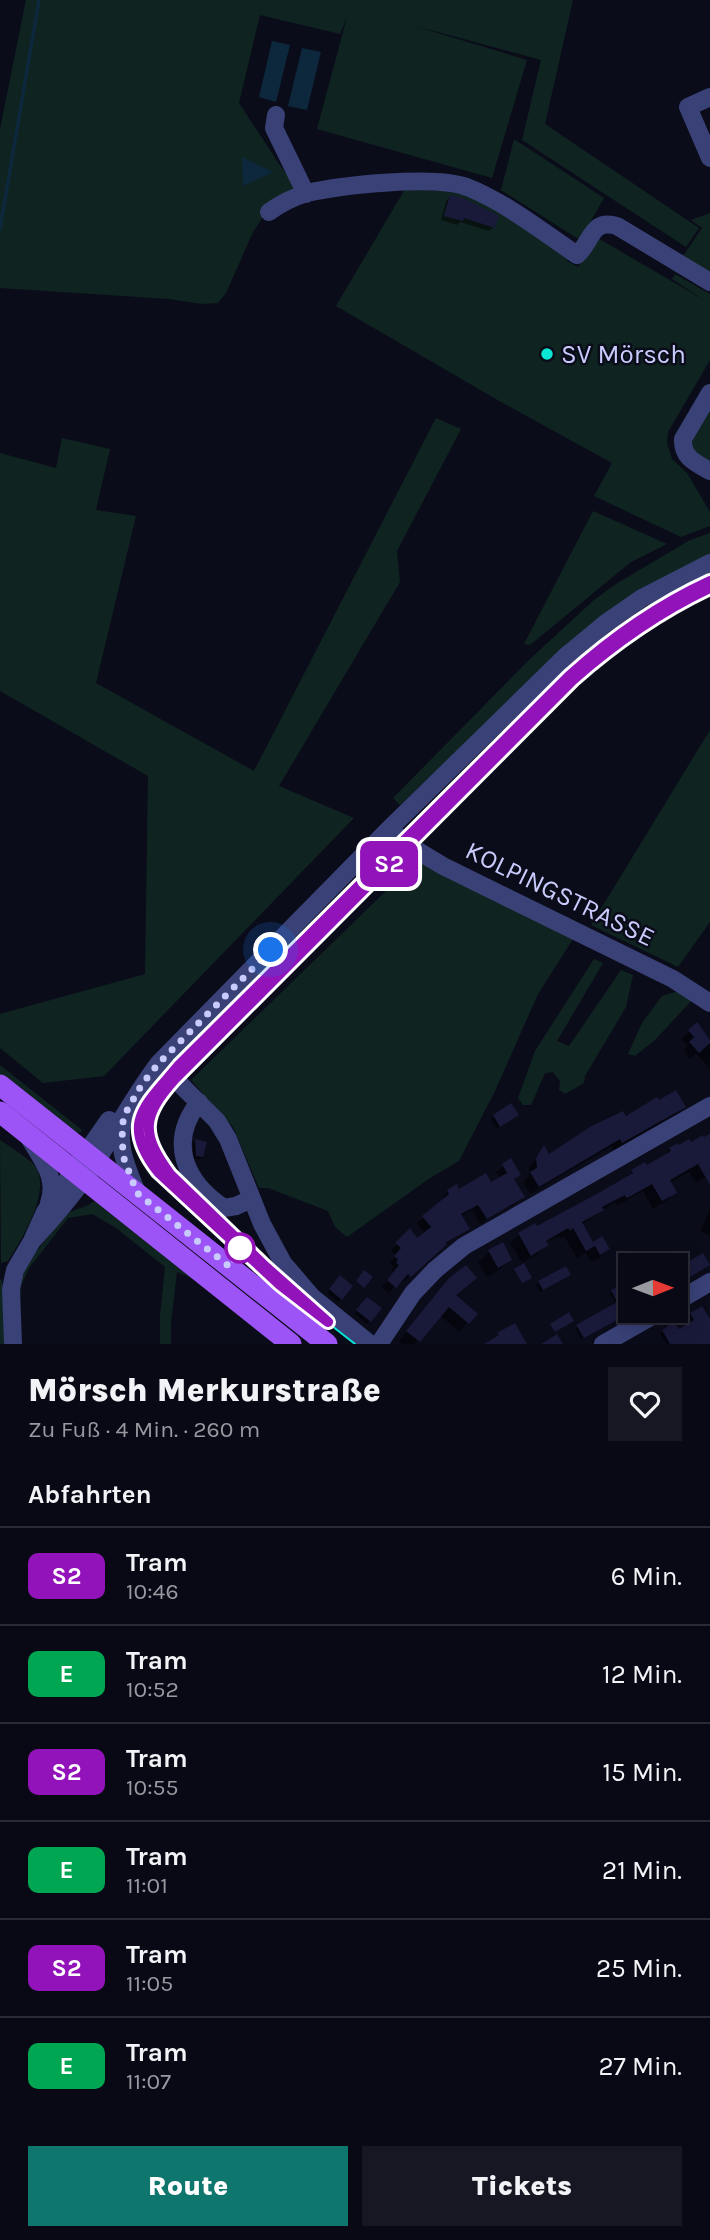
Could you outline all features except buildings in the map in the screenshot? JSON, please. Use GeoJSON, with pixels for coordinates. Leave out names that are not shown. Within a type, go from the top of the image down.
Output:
{"type":"FeatureCollection","features":[{"type":"Feature","properties":{"kind":"main road"},"geometry":{"type":"LineString","coordinates":[[0,1085],[327,1344]]}},
{"type":"Feature","properties":{"kind":"main road"},"geometry":{"type":"LineString","coordinates":[[0,1112],[291,1344]]}},
{"type":"Feature","properties":{"kind":"street"},"geometry":{"type":"LineString","coordinates":[[710,97],[688,107],[710,158]]}},
{"type":"Feature","properties":{"kind":"street"},"geometry":{"type":"LineString","coordinates":[[276,115],[274,128],[306,194]]}},
{"type":"Feature","properties":{"kind":"street"},"geometry":{"type":"LineString","coordinates":[[269,212],[306,194],[360,185],[445,182],[466,187],[491,199],[577,255],[597,227],[607,223],[617,226],[710,282]]}},
{"type":"Feature","properties":{"kind":"street"},"geometry":{"type":"LineString","coordinates":[[710,393],[683,439],[682,447],[692,461],[710,471]]}},
{"type":"Feature","properties":{"kind":"street"},"geometry":{"type":"LineString","coordinates":[[91,1156],[125,1114],[142,1084],[159,1063],[389,829],[546,676],[606,623],[642,598],[710,563]]}},
{"type":"Feature","properties":{"kind":"street","name":"KOLPINGSTRASSE"},"geometry":{"type":"LineString","coordinates":[[389,829],[408,845],[443,866],[673,979],[710,1003]]}},
{"type":"Feature","properties":{"kind":"street"},"geometry":{"type":"LineString","coordinates":[[159,1063],[217,1121],[228,1139],[251,1199],[312,1297],[370,1344]]}},
{"type":"Feature","properties":{"kind":"street"},"geometry":{"type":"LineString","coordinates":[[46,1212],[78,1175],[128,1095],[142,1084]]}},
{"type":"Feature","properties":{"kind":"street"},"geometry":{"type":"LineString","coordinates":[[199,1102],[188,1117],[181,1146],[186,1168],[224,1208],[251,1199]]}},
{"type":"Feature","properties":{"kind":"street"},"geometry":{"type":"LineString","coordinates":[[379,1344],[413,1293],[435,1270],[464,1247],[710,1106]]}},
{"type":"Feature","properties":{"kind":"street"},"geometry":{"type":"LineString","coordinates":[[125,1114],[121,1146],[137,1193]]}},
{"type":"Feature","properties":{"kind":"street"},"geometry":{"type":"LineString","coordinates":[[13,1344],[10,1289],[15,1270],[32,1241],[51,1196],[50,1175],[26,1133]]}},
{"type":"Feature","properties":{"kind":"street"},"geometry":{"type":"LineString","coordinates":[[32,1241],[64,1206],[78,1175]]}},
{"type":"Feature","properties":{"kind":"street"},"geometry":{"type":"LineString","coordinates":[[688,1295],[710,1282]]}},
{"type":"Feature","properties":{"kind":"street"},"geometry":{"type":"LineString","coordinates":[[603,1344],[640,1323]]}},
{"type":"Feature","properties":{"kind":"green space"},"geometry":{"type":"Polygon","coordinates":[[[26,0],[573,0],[545,124],[699,228],[686,247],[522,140],[541,60],[408,24],[527,60],[492,178],[317,129],[347,17],[340,34],[260,15],[239,103],[281,167],[299,189],[276,197],[253,232],[226,293],[218,303],[0,288],[0,129],[26,0]]]}},
{"type":"Feature","properties":{"kind":"green space"},"geometry":{"type":"Polygon","coordinates":[[[514,139],[604,198],[580,240],[501,190],[514,139]]]}},
{"type":"Feature","properties":{"kind":"green space","name":"SV Mörsch"},"geometry":{"type":"Polygon","coordinates":[[[405,189],[451,191],[494,205],[569,255],[567,261],[578,267],[596,237],[704,300],[672,279],[675,274],[710,294],[710,360],[668,432],[667,443],[672,459],[687,473],[710,512],[710,526],[681,537],[594,496],[612,463],[336,306],[405,189]]]}},
{"type":"Feature","properties":{"kind":"green space"},"geometry":{"type":"Polygon","coordinates":[[[710,213],[710,273],[683,256],[702,228],[691,220],[710,213]]]}},
{"type":"Feature","properties":{"kind":"green space"},"geometry":{"type":"Polygon","coordinates":[[[710,407],[710,464],[700,458],[691,447],[695,433],[710,407]]]}},
{"type":"Feature","properties":{"kind":"green space"},"geometry":{"type":"Polygon","coordinates":[[[436,418],[461,429],[397,551],[400,582],[279,786],[354,818],[104,1076],[43,1083],[0,1048],[0,1014],[145,974],[148,776],[0,691],[0,453],[56,468],[62,438],[110,449],[96,510],[136,516],[96,683],[254,771],[436,418]]]}},
{"type":"Feature","properties":{"kind":"green space"},"geometry":{"type":"Polygon","coordinates":[[[593,511],[667,544],[631,562],[530,645],[524,644],[593,511]]]}},
{"type":"Feature","properties":{"kind":"green space"},"geometry":{"type":"Polygon","coordinates":[[[710,533],[710,556],[569,644],[400,805],[393,798],[530,659],[594,600],[690,540],[710,533]]]}},
{"type":"Feature","properties":{"kind":"green space"},"geometry":{"type":"Polygon","coordinates":[[[710,730],[710,922],[678,967],[591,925],[710,730]]]}},
{"type":"Feature","properties":{"kind":"green space"},"geometry":{"type":"Polygon","coordinates":[[[421,857],[573,939],[538,994],[495,1091],[459,1161],[430,1178],[347,1237],[335,1227],[328,1211],[268,1188],[259,1188],[233,1127],[191,1080],[421,857]]]}},
{"type":"Feature","properties":{"kind":"green space"},"geometry":{"type":"Polygon","coordinates":[[[594,959],[603,963],[557,1041],[569,1046],[621,970],[633,975],[626,1007],[585,1076],[584,1083],[565,1094],[559,1090],[560,1081],[553,1072],[545,1073],[531,1105],[523,1105],[518,1098],[535,1051],[594,959]]]}},
{"type":"Feature","properties":{"kind":"green space"},"geometry":{"type":"Polygon","coordinates":[[[679,991],[694,998],[655,1040],[635,1056],[628,1054],[642,1023],[662,996],[679,991]]]}},
{"type":"Feature","properties":{"kind":"green space"},"geometry":{"type":"Polygon","coordinates":[[[0,1065],[82,1130],[80,1133],[70,1130],[0,1076],[0,1065]]]}},
{"type":"Feature","properties":{"kind":"green space"},"geometry":{"type":"Polygon","coordinates":[[[0,1140],[35,1166],[40,1188],[38,1201],[27,1228],[8,1261],[1,1263],[0,1140]]]}},
{"type":"Feature","properties":{"kind":"green space"},"geometry":{"type":"Polygon","coordinates":[[[94,1201],[192,1278],[177,1272],[171,1344],[160,1344],[165,1267],[116,1228],[92,1214],[68,1218],[29,1268],[21,1286],[19,1327],[19,1280],[27,1263],[67,1214],[94,1201]]]}},
{"type":"Feature","properties":{"kind":"green space"},"geometry":{"type":"Polygon","coordinates":[[[0,1279],[5,1324],[10,1344],[0,1344],[0,1279]]]}},
{"type":"Feature","properties":{"kind":"water"},"geometry":{"type":"Polygon","coordinates":[[[272,41],[290,45],[276,102],[259,97],[272,41]]]}},
{"type":"Feature","properties":{"kind":"water"},"geometry":{"type":"Polygon","coordinates":[[[302,48],[321,52],[307,110],[288,106],[302,48]]]}},
{"type":"Feature","properties":{"kind":"water"},"geometry":{"type":"Polygon","coordinates":[[[242,157],[273,172],[243,186],[242,157]]]}},
{"type":"Feature","properties":{"kind":"waterway"},"geometry":{"type":"LineString","coordinates":[[0,229],[39,0]]}},
{"type":"Feature","properties":{"kind":"tram line","name":"S2"},"geometry":{"type":"LineString","coordinates":[[710,581],[636,622],[569,676],[179,1065],[154,1093],[140,1116],[138,1125],[141,1145],[158,1172],[280,1285],[328,1322],[266,1267],[170,1174],[156,1156],[150,1140],[150,1115],[159,1098],[175,1079],[573,680],[639,627],[710,588]]}},
{"type":"Feature","properties":{"kind":"tram line"},"geometry":{"type":"LineString","coordinates":[[355,1344],[280,1285],[158,1172],[139,1137],[140,1116],[154,1093],[179,1065],[569,676],[636,623],[710,582]]}},
{"type":"Feature","properties":{"kind":"place","name":"SV Mörsch"},"geometry":{"type":"Point","coordinates":[547,354]}},
{"type":"Feature","properties":{"kind":"route"},"geometry":{"type":"LineString","coordinates":[[240,1248],[230,1267],[137,1193],[123,1156],[122,1126],[125,1114],[142,1084],[159,1063],[271,950]]}}]}
